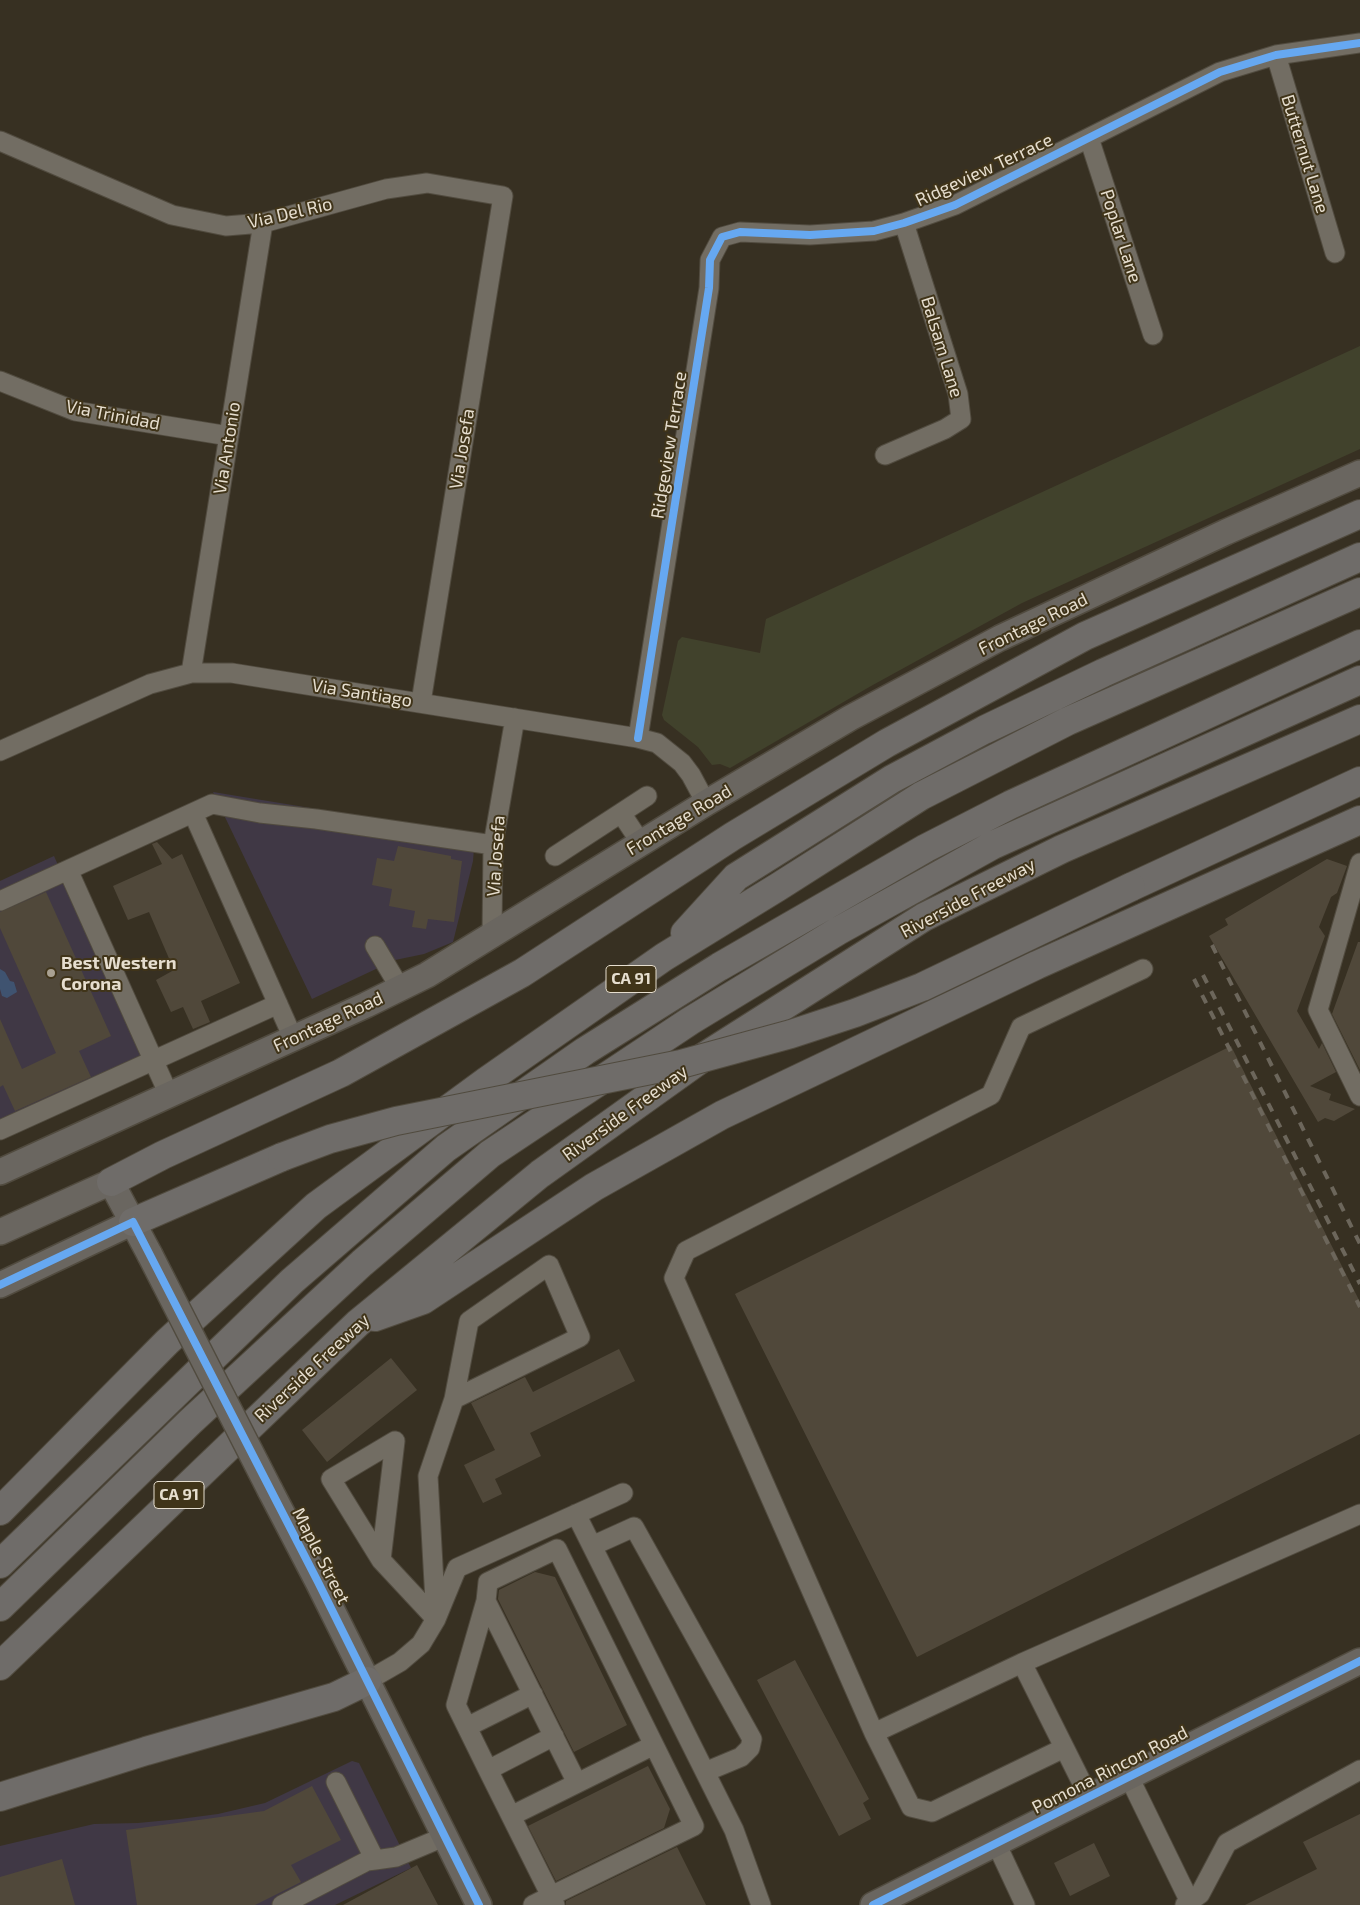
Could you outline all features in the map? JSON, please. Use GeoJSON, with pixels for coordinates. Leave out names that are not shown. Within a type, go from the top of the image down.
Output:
{"type":"FeatureCollection","features":[{"type":"Feature","properties":{"kind":"highway"},"geometry":{"type":"LineString","coordinates":[[111,1182],[164,1155],[341,1073],[522,973],[733,836],[887,743],[1085,636],[1360,514]]}},
{"type":"Feature","properties":{"kind":"highway"},"geometry":{"type":"LineString","coordinates":[[664,957],[736,877],[892,780],[984,730],[1103,673],[1360,557]]}},
{"type":"Feature","properties":{"kind":"highway","name":"CA 91"},"geometry":{"type":"LineString","coordinates":[[0,1511],[167,1342],[316,1206],[485,1082],[664,957],[921,796],[1068,721],[1360,592]]}},
{"type":"Feature","properties":{"kind":"highway"},"geometry":{"type":"LineString","coordinates":[[0,1564],[299,1274],[446,1148],[585,1051],[718,967],[926,848],[1010,805],[1360,644]]}},
{"type":"Feature","properties":{"kind":"highway"},"geometry":{"type":"LineString","coordinates":[[0,1607],[190,1422],[362,1263],[490,1154],[690,1021],[838,931],[993,845],[1360,680]]}},
{"type":"Feature","properties":{"kind":"highway","name":"Riverside Freeway"},"geometry":{"type":"LineString","coordinates":[[0,1666],[358,1323],[540,1174],[705,1056],[924,917],[1062,849],[1360,719]]}},
{"type":"Feature","properties":{"kind":"highway"},"geometry":{"type":"LineString","coordinates":[[133,1222],[282,1157],[330,1139],[396,1121],[681,1064],[791,1034],[856,1013],[922,986],[1360,781]]}},
{"type":"Feature","properties":{"kind":"highway"},"geometry":{"type":"LineString","coordinates":[[358,1323],[423,1300],[594,1187],[722,1115],[1036,965],[1360,820]]}},
{"type":"Feature","properties":{"kind":"highway"},"geometry":{"type":"LineString","coordinates":[[0,1797],[146,1751],[334,1697],[367,1681]]}},
{"type":"Feature","properties":{"kind":"main road","name":"Frontage Road"},"geometry":{"type":"LineString","coordinates":[[0,1172],[427,976],[640,843],[850,718],[1000,638],[1226,532],[1360,473]]}},
{"type":"Feature","properties":{"kind":"main road","name":"Maple Street"},"geometry":{"type":"LineString","coordinates":[[111,1182],[270,1490],[446,1836],[479,1905]]}},
{"type":"Feature","properties":{"kind":"main road"},"geometry":{"type":"LineString","coordinates":[[0,1232],[111,1182]]}},
{"type":"Feature","properties":{"kind":"main road"},"geometry":{"type":"LineString","coordinates":[[0,1285],[133,1222]]}},
{"type":"Feature","properties":{"kind":"main road","name":"Pomona Rincon Road"},"geometry":{"type":"LineString","coordinates":[[873,1905],[1360,1661]]}},
{"type":"Feature","properties":{"kind":"street","name":"Ridgeview Terrace"},"geometry":{"type":"LineString","coordinates":[[638,738],[710,288],[710,260],[722,237],[740,232],[810,235],[874,231],[904,223],[955,204],[1220,72],[1276,55],[1360,43]]}},
{"type":"Feature","properties":{"kind":"street","name":"Butternut Lane"},"geometry":{"type":"LineString","coordinates":[[1276,55],[1335,253]]}},
{"type":"Feature","properties":{"kind":"street","name":"Poplar Lane"},"geometry":{"type":"LineString","coordinates":[[1089,138],[1153,335]]}},
{"type":"Feature","properties":{"kind":"street","name":"Via Del Rio"},"geometry":{"type":"LineString","coordinates":[[0,141],[172,215],[226,226],[263,223],[386,189],[427,184],[503,196]]}},
{"type":"Feature","properties":{"kind":"street","name":"Via Josefa"},"geometry":{"type":"LineString","coordinates":[[421,702],[503,196]]}},
{"type":"Feature","properties":{"kind":"street","name":"Via Antonio"},"geometry":{"type":"LineString","coordinates":[[191,673],[263,223]]}},
{"type":"Feature","properties":{"kind":"street","name":"Balsam Lane"},"geometry":{"type":"LineString","coordinates":[[885,455],[945,429],[961,418],[958,394],[904,223]]}},
{"type":"Feature","properties":{"kind":"street","name":"Via Trinidad"},"geometry":{"type":"LineString","coordinates":[[0,381],[75,411],[229,436]]}},
{"type":"Feature","properties":{"kind":"street","name":"Via Santiago"},"geometry":{"type":"LineString","coordinates":[[0,751],[150,684],[191,673],[232,673],[638,738],[656,743],[682,763],[691,774],[706,803]]}},
{"type":"Feature","properties":{"kind":"street","name":"Via Josefa"},"geometry":{"type":"LineString","coordinates":[[492,936],[493,845],[515,718]]}},
{"type":"Feature","properties":{"kind":"street"},"geometry":{"type":"LineString","coordinates":[[555,856],[647,796]]}},
{"type":"Feature","properties":{"kind":"street"},"geometry":{"type":"LineString","coordinates":[[0,901],[212,804],[260,813],[316,819],[493,845]]}},
{"type":"Feature","properties":{"kind":"street"},"geometry":{"type":"LineString","coordinates":[[193,813],[293,1038]]}},
{"type":"Feature","properties":{"kind":"street"},"geometry":{"type":"LineString","coordinates":[[621,814],[640,843]]}},
{"type":"Feature","properties":{"kind":"street"},"geometry":{"type":"LineString","coordinates":[[1360,863],[1318,1010],[1360,1096]]}},
{"type":"Feature","properties":{"kind":"street"},"geometry":{"type":"LineString","coordinates":[[68,870],[168,1095]]}},
{"type":"Feature","properties":{"kind":"street"},"geometry":{"type":"LineString","coordinates":[[375,946],[400,988]]}},
{"type":"Feature","properties":{"kind":"street"},"geometry":{"type":"LineString","coordinates":[[1064,1748],[932,1812],[911,1807],[874,1733],[674,1278],[686,1251],[991,1095],[1021,1027],[1143,969]]}},
{"type":"Feature","properties":{"kind":"street"},"geometry":{"type":"LineString","coordinates":[[0,1130],[154,1062],[278,1004]]}},
{"type":"Feature","properties":{"kind":"street"},"geometry":{"type":"LineString","coordinates":[[436,1619],[428,1476],[454,1399],[469,1321],[549,1265],[580,1337],[454,1399]]}},
{"type":"Feature","properties":{"kind":"street"},"geometry":{"type":"LineString","coordinates":[[380,1560],[395,1442],[331,1479],[380,1560],[436,1619]]}},
{"type":"Feature","properties":{"kind":"street"},"geometry":{"type":"LineString","coordinates":[[367,1681],[411,1654],[422,1644],[436,1619],[457,1568],[622,1493]]}},
{"type":"Feature","properties":{"kind":"street"},"geometry":{"type":"LineString","coordinates":[[576,1514],[734,1830],[761,1905]]}},
{"type":"Feature","properties":{"kind":"street"},"geometry":{"type":"LineString","coordinates":[[874,1733],[1022,1663],[1360,1514]]}},
{"type":"Feature","properties":{"kind":"street"},"geometry":{"type":"LineString","coordinates":[[592,1546],[634,1527],[752,1739],[750,1748],[742,1757],[705,1772]]}},
{"type":"Feature","properties":{"kind":"street"},"geometry":{"type":"LineString","coordinates":[[533,1905],[553,1900],[694,1826],[557,1549],[488,1582],[486,1601],[456,1705],[553,1900]]}},
{"type":"Feature","properties":{"kind":"street"},"geometry":{"type":"LineString","coordinates":[[486,1601],[577,1783]]}},
{"type":"Feature","properties":{"kind":"street"},"geometry":{"type":"LineString","coordinates":[[1022,1663],[1089,1797]]}},
{"type":"Feature","properties":{"kind":"street"},"geometry":{"type":"LineString","coordinates":[[467,1728],[532,1694]]}},
{"type":"Feature","properties":{"kind":"street"},"geometry":{"type":"LineString","coordinates":[[488,1770],[554,1736]]}},
{"type":"Feature","properties":{"kind":"street"},"geometry":{"type":"LineString","coordinates":[[511,1816],[654,1745]]}},
{"type":"Feature","properties":{"kind":"street"},"geometry":{"type":"LineString","coordinates":[[1128,1777],[1187,1903],[1200,1894],[1227,1843],[1360,1770]]}},
{"type":"Feature","properties":{"kind":"street"},"geometry":{"type":"LineString","coordinates":[[336,1782],[375,1860]]}},
{"type":"Feature","properties":{"kind":"street"},"geometry":{"type":"LineString","coordinates":[[282,1905],[367,1861],[396,1857],[446,1836]]}},
{"type":"Feature","properties":{"kind":"street"},"geometry":{"type":"LineString","coordinates":[[996,1843],[1025,1905]]}},
{"type":"Feature","properties":{"kind":"shaded area"},"geometry":{"type":"Polygon","coordinates":[[[213,792],[475,835],[473,861],[453,942],[424,954],[395,960],[312,999],[213,792]]]}},
{"type":"Feature","properties":{"kind":"shaded area"},"geometry":{"type":"Polygon","coordinates":[[[54,856],[149,1071],[0,1140],[0,881],[54,856]]]}},
{"type":"Feature","properties":{"kind":"shaded area"},"geometry":{"type":"Polygon","coordinates":[[[352,1761],[359,1763],[411,1868],[335,1905],[0,1905],[0,1846],[94,1824],[138,1823],[180,1819],[218,1814],[265,1803],[352,1761]]]}},
{"type":"Feature","properties":{"kind":"green space"},"geometry":{"type":"Polygon","coordinates":[[[1360,346],[1360,449],[1022,603],[871,686],[730,768],[720,764],[712,765],[698,747],[664,720],[662,715],[678,641],[682,637],[760,653],[766,619],[1360,346]]]}},
{"type":"Feature","properties":{"kind":"water"},"geometry":{"type":"Polygon","coordinates":[[[0,969],[5,972],[10,981],[14,982],[17,992],[7,998],[2,996],[0,989],[0,969]]]}},
{"type":"Feature","properties":{"kind":"building"},"geometry":{"type":"Polygon","coordinates":[[[157,842],[172,859],[182,854],[240,983],[201,1001],[210,1022],[193,1029],[183,1007],[171,1012],[156,980],[174,970],[149,912],[128,920],[113,886],[162,864],[152,844],[157,842]]]}},
{"type":"Feature","properties":{"kind":"building"},"geometry":{"type":"Polygon","coordinates":[[[398,846],[451,856],[451,859],[462,861],[454,922],[428,919],[426,929],[412,927],[415,911],[389,906],[392,889],[372,885],[377,858],[394,861],[398,846]]]}},
{"type":"Feature","properties":{"kind":"building"},"geometry":{"type":"Polygon","coordinates":[[[1327,859],[1347,866],[1337,893],[1331,897],[1319,927],[1325,936],[1297,1011],[1319,1049],[1322,1043],[1336,1072],[1310,1086],[1331,1094],[1329,1100],[1355,1109],[1334,1121],[1325,1118],[1318,1122],[1209,936],[1228,925],[1225,919],[1327,859]]]}},
{"type":"Feature","properties":{"kind":"building","name":"Best Western Corona"},"geometry":{"type":"Polygon","coordinates":[[[46,892],[111,1036],[79,1051],[91,1077],[15,1111],[3,1085],[0,1087],[0,1019],[22,1069],[56,1053],[0,928],[0,912],[46,892]]]}},
{"type":"Feature","properties":{"kind":"building"},"geometry":{"type":"Polygon","coordinates":[[[1358,942],[1360,942],[1360,1070],[1332,1014],[1358,942]]]}},
{"type":"Feature","properties":{"kind":"building"},"geometry":{"type":"Polygon","coordinates":[[[1231,1046],[1360,1302],[1360,1434],[917,1657],[735,1294],[1231,1046]]]}},
{"type":"Feature","properties":{"kind":"building"},"geometry":{"type":"Polygon","coordinates":[[[619,1349],[635,1381],[530,1433],[541,1456],[495,1479],[502,1494],[483,1503],[464,1465],[495,1450],[471,1403],[525,1377],[533,1392],[619,1349]]]}},
{"type":"Feature","properties":{"kind":"building"},"geometry":{"type":"Polygon","coordinates":[[[391,1358],[417,1390],[327,1462],[302,1430],[391,1358]]]}},
{"type":"Feature","properties":{"kind":"building"},"geometry":{"type":"Polygon","coordinates":[[[535,1572],[555,1577],[627,1725],[574,1752],[498,1599],[499,1590],[535,1572]]]}},
{"type":"Feature","properties":{"kind":"building"},"geometry":{"type":"Polygon","coordinates":[[[795,1660],[869,1799],[863,1803],[871,1819],[839,1836],[757,1680],[795,1660]]]}},
{"type":"Feature","properties":{"kind":"building"},"geometry":{"type":"Polygon","coordinates":[[[648,1766],[670,1809],[664,1828],[556,1881],[528,1826],[648,1766]]]}},
{"type":"Feature","properties":{"kind":"building"},"geometry":{"type":"Polygon","coordinates":[[[312,1786],[341,1840],[291,1865],[301,1882],[255,1905],[137,1905],[126,1830],[264,1811],[312,1786]]]}},
{"type":"Feature","properties":{"kind":"building"},"geometry":{"type":"Polygon","coordinates":[[[1360,1814],[1360,1905],[1245,1905],[1317,1869],[1303,1842],[1360,1814]]]}},
{"type":"Feature","properties":{"kind":"building"},"geometry":{"type":"Polygon","coordinates":[[[1094,1843],[1110,1876],[1070,1896],[1054,1863],[1094,1843]]]}},
{"type":"Feature","properties":{"kind":"building"},"geometry":{"type":"Polygon","coordinates":[[[677,1847],[706,1905],[566,1905],[566,1901],[677,1847]]]}},
{"type":"Feature","properties":{"kind":"building"},"geometry":{"type":"Polygon","coordinates":[[[62,1859],[75,1905],[0,1905],[0,1877],[62,1859]]]}},
{"type":"Feature","properties":{"kind":"building"},"geometry":{"type":"Polygon","coordinates":[[[417,1865],[438,1905],[343,1905],[417,1865]]]}},
{"type":"Feature","properties":{"kind":"railway"},"geometry":{"type":"LineString","coordinates":[[1212,945],[1360,1244]]}},
{"type":"Feature","properties":{"kind":"railway"},"geometry":{"type":"LineString","coordinates":[[1203,975],[1360,1284]]}},
{"type":"Feature","properties":{"kind":"railway"},"geometry":{"type":"LineString","coordinates":[[1194,979],[1360,1307]]}},
{"type":"Feature","properties":{"kind":"cycle path"},"geometry":{"type":"LineString","coordinates":[[638,738],[709,288],[710,260],[722,237],[740,232],[810,235],[874,231],[904,223],[955,205],[1220,72],[1276,55],[1360,43]]}},
{"type":"Feature","properties":{"kind":"cycle path"},"geometry":{"type":"LineString","coordinates":[[0,1285],[133,1222],[318,1582],[479,1905]]}},
{"type":"Feature","properties":{"kind":"cycle path"},"geometry":{"type":"LineString","coordinates":[[873,1905],[1360,1661]]}},
{"type":"Feature","properties":{"kind":"place","name":"Best Western Corona"},"geometry":{"type":"Point","coordinates":[51,973]}}]}
